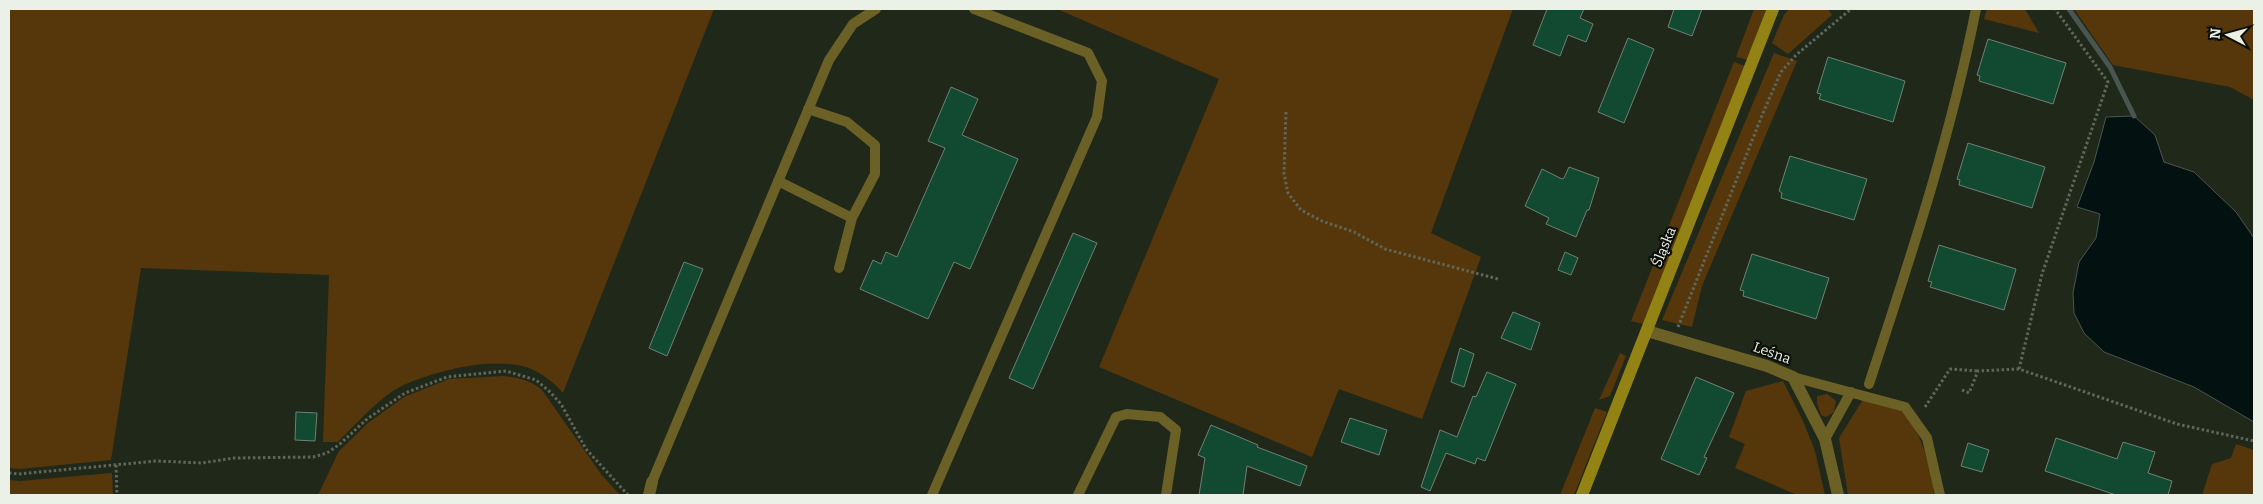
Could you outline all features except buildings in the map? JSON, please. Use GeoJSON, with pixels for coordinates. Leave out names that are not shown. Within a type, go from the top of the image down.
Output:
{"type":"FeatureCollection","features":[{"type":"Feature","properties":{"kind":"main road","name":"Śląska"},"geometry":{"type":"LineString","coordinates":[[1582,495],[1773,9]]}},
{"type":"Feature","properties":{"kind":"street","name":"Leśna"},"geometry":{"type":"LineString","coordinates":[[1647,331],[1767,366],[1793,377],[1825,439],[1838,495]]}},
{"type":"Feature","properties":{"kind":"street"},"geometry":{"type":"LineString","coordinates":[[649,495],[652,482]]}},
{"type":"Feature","properties":{"kind":"lane"},"geometry":{"type":"LineString","coordinates":[[652,482],[829,60],[853,24],[876,9]]}},
{"type":"Feature","properties":{"kind":"lane"},"geometry":{"type":"LineString","coordinates":[[932,495],[1097,117],[1102,81],[1088,53],[974,9]]}},
{"type":"Feature","properties":{"kind":"lane"},"geometry":{"type":"LineString","coordinates":[[1869,384],[1931,194],[1958,96],[1976,9]]}},
{"type":"Feature","properties":{"kind":"lane"},"geometry":{"type":"LineString","coordinates":[[808,109],[847,122],[875,145],[875,174],[852,218],[839,268]]}},
{"type":"Feature","properties":{"kind":"lane"},"geometry":{"type":"LineString","coordinates":[[778,181],[852,218]]}},
{"type":"Feature","properties":{"kind":"lane"},"geometry":{"type":"LineString","coordinates":[[1793,377],[1905,407],[1927,438],[1940,495]]}},
{"type":"Feature","properties":{"kind":"lane"},"geometry":{"type":"LineString","coordinates":[[1825,439],[1851,392]]}},
{"type":"Feature","properties":{"kind":"lane"},"geometry":{"type":"LineString","coordinates":[[1078,495],[1116,418],[1127,414],[1160,417],[1176,430],[1166,495]]}},
{"type":"Feature","properties":{"kind":"path"},"geometry":{"type":"LineString","coordinates":[[1673,338],[1781,72],[1796,55],[1851,9]]}},
{"type":"Feature","properties":{"kind":"path"},"geometry":{"type":"LineString","coordinates":[[2019,369],[2042,274],[2108,82],[2055,9]]}},
{"type":"Feature","properties":{"kind":"path"},"geometry":{"type":"LineString","coordinates":[[1286,112],[1284,174],[1288,193],[1301,210],[1322,221],[1354,232],[1386,249],[1498,279]]}},
{"type":"Feature","properties":{"kind":"path"},"geometry":{"type":"LineString","coordinates":[[1925,407],[1950,369],[2019,369],[2176,424],[2254,441]]}},
{"type":"Feature","properties":{"kind":"path"},"geometry":{"type":"LineString","coordinates":[[1962,390],[1969,392],[1978,370]]}},
{"type":"Feature","properties":{"kind":"path"},"geometry":{"type":"LineString","coordinates":[[9,473],[18,474],[157,461],[202,463],[234,458],[313,457],[326,454],[367,419],[405,393],[447,377],[506,371],[536,380],[549,391],[561,404],[586,449],[628,495]]}},
{"type":"Feature","properties":{"kind":"path"},"geometry":{"type":"LineString","coordinates":[[116,464],[117,495]]}},
{"type":"Feature","properties":{"kind":"shaded area"},"geometry":{"type":"Polygon","coordinates":[[[9,9],[714,9],[563,393],[545,377],[522,366],[508,364],[477,365],[444,371],[413,381],[392,391],[359,420],[338,442],[323,442],[329,275],[141,268],[111,460],[20,469],[9,468],[9,9]]]}},
{"type":"Feature","properties":{"kind":"shaded area"},"geometry":{"type":"Polygon","coordinates":[[[1057,9],[1513,9],[1431,233],[1481,257],[1422,419],[1339,389],[1312,457],[1099,367],[1219,79],[1057,9]]]}},
{"type":"Feature","properties":{"kind":"shaded area"},"geometry":{"type":"Polygon","coordinates":[[[1754,9],[1767,9],[1748,60],[1736,57],[1754,9]]]}},
{"type":"Feature","properties":{"kind":"shaded area"},"geometry":{"type":"Polygon","coordinates":[[[1789,9],[1828,9],[1832,15],[1788,54],[1772,43],[1784,15],[1789,9]]]}},
{"type":"Feature","properties":{"kind":"shaded area"},"geometry":{"type":"Polygon","coordinates":[[[1987,9],[2025,9],[2039,33],[1984,19],[1987,9]]]}},
{"type":"Feature","properties":{"kind":"shaded area"},"geometry":{"type":"Polygon","coordinates":[[[2074,9],[2254,9],[2254,100],[2230,87],[2113,65],[2074,9]]]}},
{"type":"Feature","properties":{"kind":"shaded area"},"geometry":{"type":"Polygon","coordinates":[[[1774,53],[1797,61],[1702,286],[1692,327],[1662,320],[1774,53]]]}},
{"type":"Feature","properties":{"kind":"shaded area"},"geometry":{"type":"Polygon","coordinates":[[[1734,62],[1745,66],[1643,324],[1631,321],[1734,62]]]}},
{"type":"Feature","properties":{"kind":"shaded area"},"geometry":{"type":"Polygon","coordinates":[[[2134,116],[2155,135],[2164,162],[2194,172],[2236,212],[2254,238],[2254,422],[2194,387],[2104,352],[2084,333],[2074,313],[2073,293],[2079,262],[2096,238],[2100,214],[2077,207],[2094,162],[2106,117],[2134,116]]]}},
{"type":"Feature","properties":{"kind":"shaded area"},"geometry":{"type":"Polygon","coordinates":[[[1620,353],[1626,356],[1610,396],[1599,400],[1620,353]]]}},
{"type":"Feature","properties":{"kind":"shaded area"},"geometry":{"type":"Polygon","coordinates":[[[504,376],[524,380],[542,390],[601,474],[620,495],[318,495],[339,451],[368,423],[404,397],[449,379],[504,376]]]}},
{"type":"Feature","properties":{"kind":"shaded area"},"geometry":{"type":"Polygon","coordinates":[[[1783,381],[1803,421],[1815,451],[1825,495],[1797,495],[1735,468],[1745,444],[1729,437],[1746,391],[1783,381]]]}},
{"type":"Feature","properties":{"kind":"shaded area"},"geometry":{"type":"Polygon","coordinates":[[[1827,394],[1836,401],[1834,412],[1826,417],[1821,415],[1817,396],[1827,394]]]}},
{"type":"Feature","properties":{"kind":"shaded area"},"geometry":{"type":"Polygon","coordinates":[[[1864,398],[1893,407],[1908,417],[1924,449],[1934,495],[1848,495],[1839,438],[1864,398]]]}},
{"type":"Feature","properties":{"kind":"shaded area"},"geometry":{"type":"Polygon","coordinates":[[[1595,408],[1607,412],[1574,495],[1560,495],[1595,408]]]}},
{"type":"Feature","properties":{"kind":"shaded area"},"geometry":{"type":"Polygon","coordinates":[[[2236,444],[2254,450],[2254,495],[2202,495],[2212,464],[2231,458],[2236,444]]]}},
{"type":"Feature","properties":{"kind":"shaded area"},"geometry":{"type":"Polygon","coordinates":[[[112,473],[113,495],[9,495],[9,480],[20,481],[112,473]]]}},
{"type":"Feature","properties":{"kind":"waterway"},"geometry":{"type":"LineString","coordinates":[[2069,9],[2110,67],[2134,116]]}}]}
